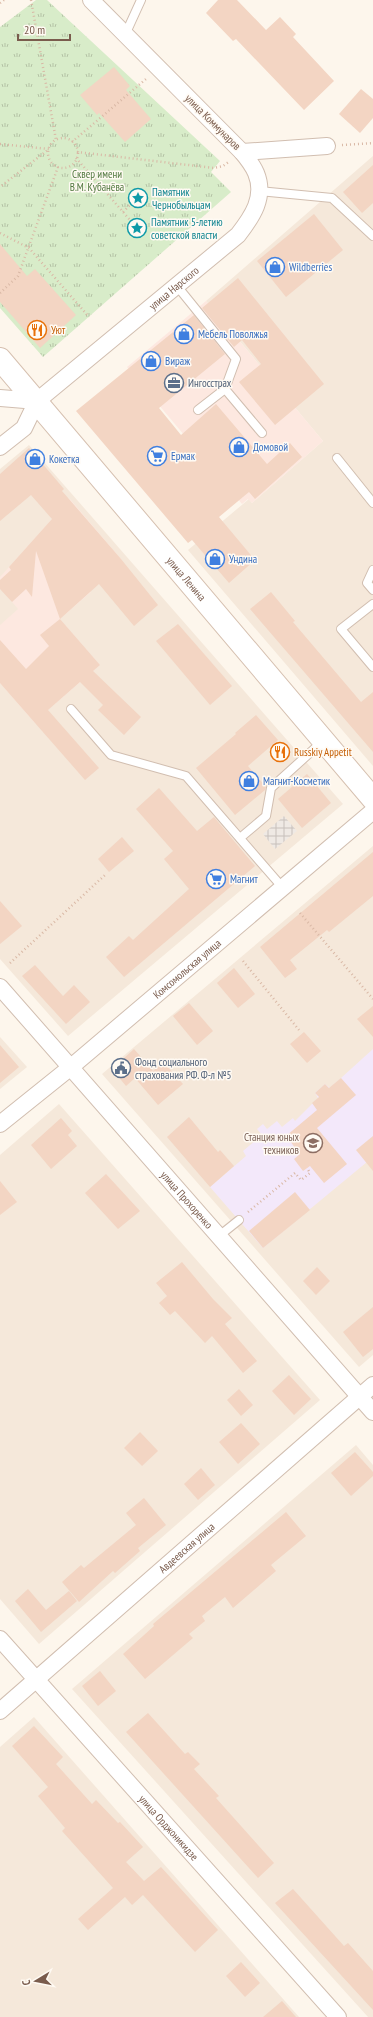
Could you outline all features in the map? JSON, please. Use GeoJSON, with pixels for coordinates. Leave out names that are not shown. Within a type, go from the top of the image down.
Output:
{"type":"FeatureCollection","features":[{"type":"Feature","properties":{"kind":"main road","name":"улица Ленина"},"geometry":{"type":"LineString","coordinates":[[0,359],[373,799]]}},
{"type":"Feature","properties":{"kind":"street","name":"улица Коммунаров"},"geometry":{"type":"LineString","coordinates":[[91,0],[242,152],[327,146]]}},
{"type":"Feature","properties":{"kind":"street","name":"улица Нарского"},"geometry":{"type":"LineString","coordinates":[[0,448],[24,428],[37,401],[238,235],[253,215],[259,198],[256,172],[242,152]]}},
{"type":"Feature","properties":{"kind":"street"},"geometry":{"type":"LineString","coordinates":[[0,398],[37,401]]}},
{"type":"Feature","properties":{"kind":"street","name":"Комсомольская улица"},"geometry":{"type":"LineString","coordinates":[[0,1124],[71,1067],[373,811]]}},
{"type":"Feature","properties":{"kind":"street","name":"улица Прохоренко"},"geometry":{"type":"LineString","coordinates":[[0,987],[373,1412]]}},
{"type":"Feature","properties":{"kind":"street","name":"Авдеевская улица"},"geometry":{"type":"LineString","coordinates":[[0,1711],[373,1385]]}},
{"type":"Feature","properties":{"kind":"street","name":"улица Орджоникидзе"},"geometry":{"type":"LineString","coordinates":[[0,1639],[338,2017]]}},
{"type":"Feature","properties":{"kind":"lane"},"geometry":{"type":"LineString","coordinates":[[125,35],[140,0]]}},
{"type":"Feature","properties":{"kind":"lane"},"geometry":{"type":"LineString","coordinates":[[259,191],[332,198],[373,236]]}},
{"type":"Feature","properties":{"kind":"lane"},"geometry":{"type":"LineString","coordinates":[[177,286],[236,359],[225,389],[198,410]]}},
{"type":"Feature","properties":{"kind":"lane"},"geometry":{"type":"LineString","coordinates":[[225,389],[262,433]]}},
{"type":"Feature","properties":{"kind":"lane"},"geometry":{"type":"LineString","coordinates":[[337,458],[373,503]]}},
{"type":"Feature","properties":{"kind":"lane"},"geometry":{"type":"LineString","coordinates":[[373,570],[367,583],[373,590]]}},
{"type":"Feature","properties":{"kind":"lane"},"geometry":{"type":"LineString","coordinates":[[373,604],[341,630],[373,667]]}},
{"type":"Feature","properties":{"kind":"lane"},"geometry":{"type":"LineString","coordinates":[[71,708],[111,755],[186,776],[283,888]]}},
{"type":"Feature","properties":{"kind":"lane"},"geometry":{"type":"LineString","coordinates":[[240,838],[266,816],[270,788],[323,740]]}},
{"type":"Feature","properties":{"kind":"lane"},"geometry":{"type":"LineString","coordinates":[[219,1236],[239,1220]]}},
{"type":"Feature","properties":{"kind":"path"},"geometry":{"type":"LineString","coordinates":[[0,3],[4,0]]}},
{"type":"Feature","properties":{"kind":"path"},"geometry":{"type":"LineString","coordinates":[[31,0],[56,140]]}},
{"type":"Feature","properties":{"kind":"path"},"geometry":{"type":"LineString","coordinates":[[72,142],[159,68]]}},
{"type":"Feature","properties":{"kind":"path"},"geometry":{"type":"LineString","coordinates":[[0,187],[49,149],[56,140],[67,139],[72,142],[77,152],[76,158],[69,166],[58,167],[50,160],[49,149]]}},
{"type":"Feature","properties":{"kind":"path"},"geometry":{"type":"LineString","coordinates":[[327,146],[373,143]]}},
{"type":"Feature","properties":{"kind":"path"},"geometry":{"type":"LineString","coordinates":[[0,144],[49,149]]}},
{"type":"Feature","properties":{"kind":"path"},"geometry":{"type":"LineString","coordinates":[[77,152],[214,168],[223,166],[242,152]]}},
{"type":"Feature","properties":{"kind":"path"},"geometry":{"type":"LineString","coordinates":[[76,158],[130,220]]}},
{"type":"Feature","properties":{"kind":"path"},"geometry":{"type":"LineString","coordinates":[[0,293],[18,276],[58,167]]}},
{"type":"Feature","properties":{"kind":"path"},"geometry":{"type":"LineString","coordinates":[[123,212],[134,201]]}},
{"type":"Feature","properties":{"kind":"path"},"geometry":{"type":"LineString","coordinates":[[0,232],[29,248],[89,317]]}},
{"type":"Feature","properties":{"kind":"path"},"geometry":{"type":"LineString","coordinates":[[10,963],[105,875]]}},
{"type":"Feature","properties":{"kind":"path"},"geometry":{"type":"LineString","coordinates":[[300,913],[373,999]]}},
{"type":"Feature","properties":{"kind":"path"},"geometry":{"type":"LineString","coordinates":[[243,961],[299,1030]]}},
{"type":"Feature","properties":{"kind":"path"},"geometry":{"type":"LineString","coordinates":[[239,1220],[295,1173],[302,1180],[310,1172],[307,1168]]}},
{"type":"Feature","properties":{"kind":"shaded area"},"geometry":{"type":"Polygon","coordinates":[[[373,156],[373,766],[188,550],[249,499],[252,503],[323,441],[206,301],[373,156]]]}},
{"type":"Feature","properties":{"kind":"shaded area"},"geometry":{"type":"Polygon","coordinates":[[[206,301],[323,441],[252,503],[248,499],[242,504],[127,367],[206,301]]]}},
{"type":"Feature","properties":{"kind":"shaded area"},"geometry":{"type":"Polygon","coordinates":[[[29,445],[343,804],[68,1036],[0,959],[0,469],[29,445]]]}},
{"type":"Feature","properties":{"kind":"shaded area"},"geometry":{"type":"Polygon","coordinates":[[[70,499],[121,559],[87,588],[91,592],[60,619],[100,665],[34,722],[0,683],[0,625],[18,609],[0,588],[0,577],[70,499]]]}},
{"type":"Feature","properties":{"kind":"shaded area"},"geometry":{"type":"Polygon","coordinates":[[[284,816],[297,831],[275,849],[263,834],[284,816]]]}},
{"type":"Feature","properties":{"kind":"shaded area"},"geometry":{"type":"Polygon","coordinates":[[[373,846],[373,1355],[359,1367],[102,1074],[373,846]]]}},
{"type":"Feature","properties":{"kind":"shaded area"},"geometry":{"type":"Polygon","coordinates":[[[0,1037],[27,1067],[0,1089],[0,1037]]]}},
{"type":"Feature","properties":{"kind":"shaded area","name":"Станция юных техников"},"geometry":{"type":"Polygon","coordinates":[[[373,1049],[373,1157],[263,1248],[210,1187],[246,1156],[243,1151],[262,1135],[257,1129],[263,1124],[267,1129],[277,1121],[282,1127],[293,1118],[295,1121],[318,1098],[315,1093],[325,1084],[330,1088],[373,1049]]]}},
{"type":"Feature","properties":{"kind":"shaded area"},"geometry":{"type":"Polygon","coordinates":[[[59,1104],[320,1400],[39,1644],[0,1599],[0,1155],[59,1104]]]}},
{"type":"Feature","properties":{"kind":"shaded area"},"geometry":{"type":"Polygon","coordinates":[[[356,1445],[373,1465],[373,2017],[368,2017],[72,1689],[356,1445]]]}},
{"type":"Feature","properties":{"kind":"shaded area"},"geometry":{"type":"Polygon","coordinates":[[[34,1717],[299,2017],[0,2017],[0,1747],[34,1717]]]}},
{"type":"Feature","properties":{"kind":"green space","name":"Сквер имени В.М. Кубанёва"},"geometry":{"type":"Polygon","coordinates":[[[36,0],[47,0],[220,161],[211,172],[231,192],[43,357],[0,308],[0,27],[36,0]]]}},
{"type":"Feature","properties":{"kind":"building"},"geometry":{"type":"Polygon","coordinates":[[[218,0],[237,0],[266,30],[280,17],[296,34],[293,37],[334,81],[304,110],[236,39],[233,41],[206,13],[218,0]]]}},
{"type":"Feature","properties":{"kind":"building"},"geometry":{"type":"Polygon","coordinates":[[[114,67],[130,86],[126,90],[151,119],[125,142],[99,113],[97,115],[80,95],[114,67]]]}},
{"type":"Feature","properties":{"kind":"building"},"geometry":{"type":"Polygon","coordinates":[[[361,89],[373,99],[373,118],[360,133],[339,114],[361,89]]]}},
{"type":"Feature","properties":{"kind":"building"},"geometry":{"type":"Polygon","coordinates":[[[373,165],[373,203],[362,213],[343,192],[373,165]]]}},
{"type":"Feature","properties":{"kind":"building"},"geometry":{"type":"Polygon","coordinates":[[[314,214],[343,250],[286,297],[257,261],[314,214]]]}},
{"type":"Feature","properties":{"kind":"building"},"geometry":{"type":"Polygon","coordinates":[[[0,244],[27,276],[35,269],[76,315],[40,348],[0,302],[0,244]]]}},
{"type":"Feature","properties":{"kind":"building"},"geometry":{"type":"Polygon","coordinates":[[[238,278],[324,384],[275,425],[239,382],[261,364],[242,340],[234,347],[202,308],[238,278]]]}},
{"type":"Feature","properties":{"kind":"building"},"geometry":{"type":"Polygon","coordinates":[[[194,315],[225,354],[159,408],[181,435],[216,404],[267,464],[290,443],[302,457],[255,499],[249,492],[219,517],[255,560],[229,583],[192,540],[188,543],[76,411],[194,315]]]}},
{"type":"Feature","properties":{"kind":"building"},"geometry":{"type":"Polygon","coordinates":[[[29,448],[64,489],[62,491],[121,559],[158,605],[134,626],[99,584],[60,619],[36,551],[32,597],[26,589],[12,602],[0,589],[0,580],[11,570],[9,567],[52,519],[31,495],[0,521],[0,474],[29,448]]]}},
{"type":"Feature","properties":{"kind":"building"},"geometry":{"type":"Polygon","coordinates":[[[271,592],[295,621],[293,622],[361,702],[373,692],[373,752],[250,609],[271,592]]]}},
{"type":"Feature","properties":{"kind":"building"},"geometry":{"type":"Polygon","coordinates":[[[60,619],[100,665],[93,671],[141,717],[124,735],[98,710],[103,705],[80,682],[48,710],[99,768],[85,780],[0,683],[0,640],[26,669],[49,646],[40,635],[60,619]]]}},
{"type":"Feature","properties":{"kind":"building"},"geometry":{"type":"Polygon","coordinates":[[[178,624],[232,686],[210,705],[156,641],[178,624]]]}},
{"type":"Feature","properties":{"kind":"building"},"geometry":{"type":"Polygon","coordinates":[[[256,715],[278,740],[248,766],[266,787],[265,790],[235,815],[196,768],[256,715]]]}},
{"type":"Feature","properties":{"kind":"building"},"geometry":{"type":"Polygon","coordinates":[[[307,774],[331,803],[302,828],[278,799],[307,774]]]}},
{"type":"Feature","properties":{"kind":"building"},"geometry":{"type":"Polygon","coordinates":[[[159,788],[197,831],[214,817],[255,866],[124,977],[106,957],[129,936],[133,940],[189,889],[164,859],[173,851],[136,809],[159,788]]]}},
{"type":"Feature","properties":{"kind":"building"},"geometry":{"type":"Polygon","coordinates":[[[122,837],[134,851],[109,872],[98,859],[122,837]]]}},
{"type":"Feature","properties":{"kind":"building"},"geometry":{"type":"Polygon","coordinates":[[[373,852],[373,896],[329,932],[327,930],[290,960],[297,969],[285,978],[260,947],[373,852]]]}},
{"type":"Feature","properties":{"kind":"building"},"geometry":{"type":"Polygon","coordinates":[[[0,901],[22,926],[0,944],[0,901]]]}},
{"type":"Feature","properties":{"kind":"building"},"geometry":{"type":"Polygon","coordinates":[[[35,965],[63,996],[74,985],[90,1002],[66,1024],[22,976],[35,965]]]}},
{"type":"Feature","properties":{"kind":"building"},"geometry":{"type":"Polygon","coordinates":[[[234,968],[255,994],[238,1008],[217,983],[234,968]]]}},
{"type":"Feature","properties":{"kind":"building"},"geometry":{"type":"Polygon","coordinates":[[[189,1003],[213,1031],[197,1045],[173,1016],[189,1003]]]}},
{"type":"Feature","properties":{"kind":"building"},"geometry":{"type":"Polygon","coordinates":[[[373,1006],[373,1037],[357,1019],[373,1006]]]}},
{"type":"Feature","properties":{"kind":"building"},"geometry":{"type":"Polygon","coordinates":[[[304,1032],[321,1051],[307,1063],[290,1044],[304,1032]]]}},
{"type":"Feature","properties":{"kind":"building"},"geometry":{"type":"Polygon","coordinates":[[[0,1045],[19,1067],[0,1083],[0,1045]]]}},
{"type":"Feature","properties":{"kind":"building"},"geometry":{"type":"Polygon","coordinates":[[[134,1049],[153,1071],[163,1062],[183,1084],[158,1105],[135,1078],[126,1086],[112,1069],[134,1049]]]}},
{"type":"Feature","properties":{"kind":"building"},"geometry":{"type":"Polygon","coordinates":[[[341,1078],[356,1095],[317,1128],[347,1164],[324,1183],[310,1166],[303,1171],[294,1159],[300,1154],[286,1136],[317,1110],[312,1103],[319,1097],[315,1093],[325,1084],[329,1088],[341,1078]]]}},
{"type":"Feature","properties":{"kind":"building"},"geometry":{"type":"Polygon","coordinates":[[[189,1117],[218,1152],[220,1150],[234,1166],[210,1187],[167,1137],[189,1117]]]}},
{"type":"Feature","properties":{"kind":"building"},"geometry":{"type":"Polygon","coordinates":[[[61,1118],[72,1131],[68,1135],[77,1146],[51,1169],[31,1145],[61,1118]]]}},
{"type":"Feature","properties":{"kind":"building"},"geometry":{"type":"Polygon","coordinates":[[[373,1136],[373,1171],[356,1150],[373,1136]]]}},
{"type":"Feature","properties":{"kind":"building"},"geometry":{"type":"Polygon","coordinates":[[[106,1174],[140,1211],[118,1229],[85,1193],[106,1174]]]}},
{"type":"Feature","properties":{"kind":"building"},"geometry":{"type":"Polygon","coordinates":[[[0,1181],[17,1202],[0,1215],[0,1181]]]}},
{"type":"Feature","properties":{"kind":"building"},"geometry":{"type":"Polygon","coordinates":[[[295,1192],[310,1210],[263,1248],[249,1231],[295,1192]]]}},
{"type":"Feature","properties":{"kind":"building"},"geometry":{"type":"Polygon","coordinates":[[[182,1262],[213,1299],[232,1318],[225,1324],[257,1361],[243,1373],[212,1336],[205,1343],[175,1311],[170,1315],[159,1303],[167,1296],[156,1283],[182,1262]]]}},
{"type":"Feature","properties":{"kind":"building"},"geometry":{"type":"Polygon","coordinates":[[[317,1267],[330,1281],[316,1295],[303,1281],[317,1267]]]}},
{"type":"Feature","properties":{"kind":"building"},"geometry":{"type":"Polygon","coordinates":[[[373,1307],[373,1349],[363,1357],[343,1332],[373,1307]]]}},
{"type":"Feature","properties":{"kind":"building"},"geometry":{"type":"Polygon","coordinates":[[[289,1375],[311,1399],[294,1415],[272,1391],[289,1375]]]}},
{"type":"Feature","properties":{"kind":"building"},"geometry":{"type":"Polygon","coordinates":[[[239,1389],[253,1405],[241,1416],[227,1400],[239,1389]]]}},
{"type":"Feature","properties":{"kind":"building"},"geometry":{"type":"Polygon","coordinates":[[[241,1423],[260,1444],[238,1464],[219,1442],[241,1423]]]}},
{"type":"Feature","properties":{"kind":"building"},"geometry":{"type":"Polygon","coordinates":[[[140,1432],[158,1451],[142,1466],[124,1448],[140,1432]]]}},
{"type":"Feature","properties":{"kind":"building"},"geometry":{"type":"Polygon","coordinates":[[[355,1452],[373,1472],[373,1476],[351,1496],[331,1473],[355,1452]]]}},
{"type":"Feature","properties":{"kind":"building"},"geometry":{"type":"Polygon","coordinates":[[[201,1468],[215,1485],[198,1500],[184,1484],[201,1468]]]}},
{"type":"Feature","properties":{"kind":"building"},"geometry":{"type":"Polygon","coordinates":[[[144,1498],[166,1525],[138,1548],[140,1551],[115,1573],[113,1571],[79,1602],[62,1582],[81,1565],[84,1568],[136,1525],[126,1513],[144,1498]]]}},
{"type":"Feature","properties":{"kind":"building"},"geometry":{"type":"Polygon","coordinates":[[[286,1512],[306,1536],[271,1565],[276,1571],[233,1608],[225,1597],[202,1616],[205,1621],[189,1634],[193,1638],[145,1679],[123,1654],[154,1626],[153,1624],[286,1512]]]}},
{"type":"Feature","properties":{"kind":"building"},"geometry":{"type":"Polygon","coordinates":[[[28,1589],[46,1610],[69,1591],[77,1601],[41,1632],[15,1601],[28,1589]]]}},
{"type":"Feature","properties":{"kind":"building"},"geometry":{"type":"Polygon","coordinates":[[[100,1671],[116,1691],[98,1706],[82,1686],[100,1671]]]}},
{"type":"Feature","properties":{"kind":"building"},"geometry":{"type":"Polygon","coordinates":[[[148,1713],[185,1754],[188,1752],[200,1764],[194,1769],[219,1796],[216,1798],[274,1863],[258,1878],[126,1732],[148,1713]]]}},
{"type":"Feature","properties":{"kind":"building"},"geometry":{"type":"Polygon","coordinates":[[[34,1726],[63,1757],[56,1764],[92,1804],[96,1800],[118,1823],[120,1822],[143,1847],[126,1862],[144,1881],[161,1867],[218,1930],[195,1952],[143,1895],[132,1905],[125,1897],[88,1930],[78,1919],[113,1888],[62,1831],[65,1828],[38,1796],[48,1787],[12,1746],[34,1726]]]}},
{"type":"Feature","properties":{"kind":"building"},"geometry":{"type":"Polygon","coordinates":[[[293,1889],[344,1946],[348,1943],[373,1971],[373,2010],[275,1903],[293,1889]]]}},
{"type":"Feature","properties":{"kind":"building"},"geometry":{"type":"Polygon","coordinates":[[[241,1962],[260,1983],[245,1997],[226,1976],[241,1962]]]}},
{"type":"Feature","properties":{"kind":"building"},"geometry":{"type":"Polygon","coordinates":[[[282,2001],[296,2017],[263,2017],[282,2001]]]}},
{"type":"Feature","properties":{"kind":"place","name":"Памятник Чернобыльцам"},"geometry":{"type":"Point","coordinates":[138,198]}},
{"type":"Feature","properties":{"kind":"place","name":"Памятник 5-летию советской власти"},"geometry":{"type":"Point","coordinates":[137,228]}},
{"type":"Feature","properties":{"kind":"place","name":"Wildberries"},"geometry":{"type":"Point","coordinates":[275,267]}},
{"type":"Feature","properties":{"kind":"place","name":"Уют"},"geometry":{"type":"Point","coordinates":[37,330]}},
{"type":"Feature","properties":{"kind":"place","name":"Мебель Поволжья"},"geometry":{"type":"Point","coordinates":[184,334]}},
{"type":"Feature","properties":{"kind":"place","name":"Вираж"},"geometry":{"type":"Point","coordinates":[151,361]}},
{"type":"Feature","properties":{"kind":"place","name":"Ингосстрах"},"geometry":{"type":"Point","coordinates":[174,383]}},
{"type":"Feature","properties":{"kind":"place","name":"Домовой"},"geometry":{"type":"Point","coordinates":[239,447]}},
{"type":"Feature","properties":{"kind":"place","name":"Ермак"},"geometry":{"type":"Point","coordinates":[157,456]}},
{"type":"Feature","properties":{"kind":"place","name":"Кокетка"},"geometry":{"type":"Point","coordinates":[35,459]}},
{"type":"Feature","properties":{"kind":"place","name":"Ундина"},"geometry":{"type":"Point","coordinates":[215,559]}},
{"type":"Feature","properties":{"kind":"place","name":"Russkiy Appetit"},"geometry":{"type":"Point","coordinates":[280,752]}},
{"type":"Feature","properties":{"kind":"place","name":"Магнит-Косметик"},"geometry":{"type":"Point","coordinates":[249,781]}},
{"type":"Feature","properties":{"kind":"place","name":"Магнит"},"geometry":{"type":"Point","coordinates":[216,879]}},
{"type":"Feature","properties":{"kind":"place","name":"Фонд социального страхования РФ. Ф-л №5"},"geometry":{"type":"Point","coordinates":[121,1068]}},
{"type":"Feature","properties":{"kind":"place","name":"Станция юных техников"},"geometry":{"type":"Point","coordinates":[313,1143]}}]}
